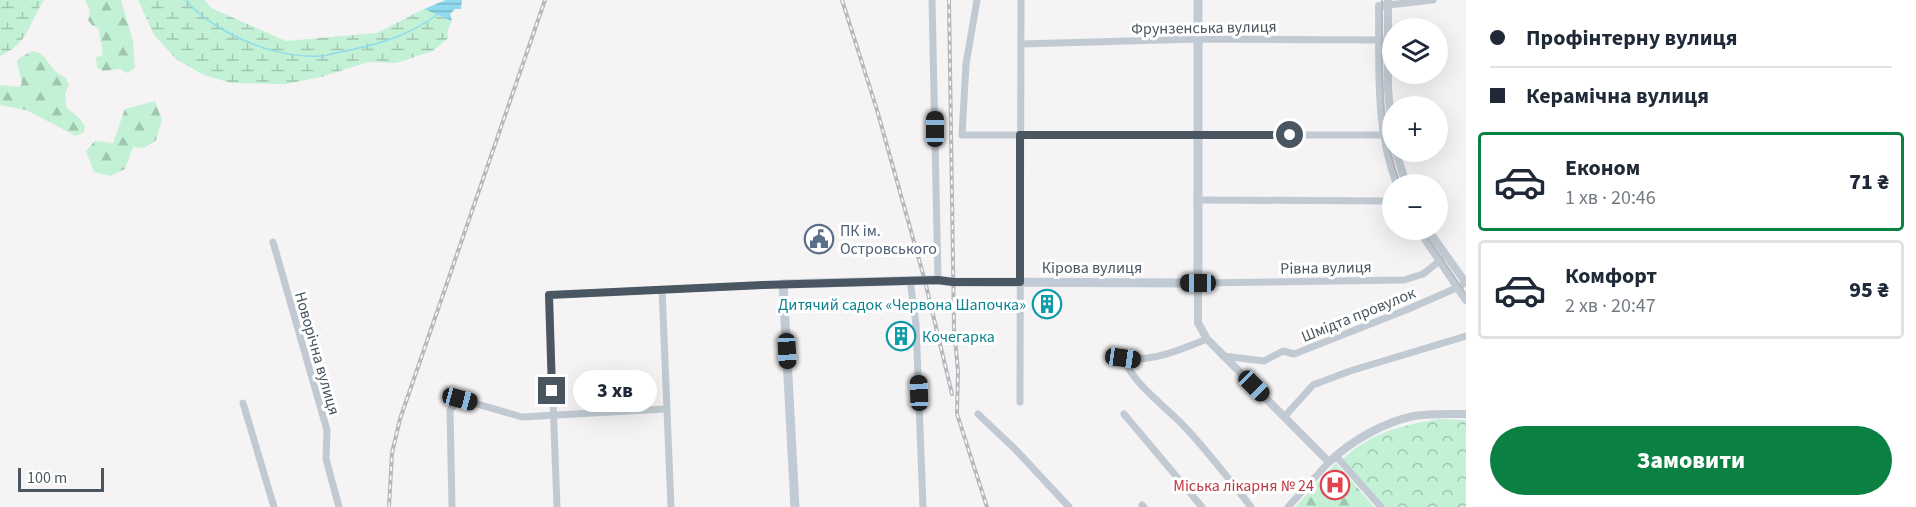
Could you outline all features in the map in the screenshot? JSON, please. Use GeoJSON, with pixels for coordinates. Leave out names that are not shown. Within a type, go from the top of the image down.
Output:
{"type":"FeatureCollection","features":[{"type":"Feature","properties":{"kind":"main road"},"geometry":{"type":"LineString","coordinates":[[1198,0],[1198,283]]}},
{"type":"Feature","properties":{"kind":"main road","name":"Кірова вулиця"},"geometry":{"type":"LineString","coordinates":[[783,284],[910,280],[1198,283]]}},
{"type":"Feature","properties":{"kind":"main road"},"geometry":{"type":"LineString","coordinates":[[783,284],[795,507]]}},
{"type":"Feature","properties":{"kind":"street"},"geometry":{"type":"LineString","coordinates":[[932,0],[938,280]]}},
{"type":"Feature","properties":{"kind":"street"},"geometry":{"type":"LineString","coordinates":[[976,0],[966,64],[962,135],[1382,134]]}},
{"type":"Feature","properties":{"kind":"street"},"geometry":{"type":"LineString","coordinates":[[1020,402],[1021,0]]}},
{"type":"Feature","properties":{"kind":"street"},"geometry":{"type":"LineString","coordinates":[[1385,4],[1432,0]]}},
{"type":"Feature","properties":{"kind":"street","name":"Фрунзенська вулиця"},"geometry":{"type":"LineString","coordinates":[[1021,44],[1198,39],[1382,40]]}},
{"type":"Feature","properties":{"kind":"street"},"geometry":{"type":"LineString","coordinates":[[1197,200],[1382,201]]}},
{"type":"Feature","properties":{"kind":"street"},"geometry":{"type":"LineString","coordinates":[[1428,240],[1463,285],[1466,300]]}},
{"type":"Feature","properties":{"kind":"street"},"geometry":{"type":"LineString","coordinates":[[1433,240],[1443,258]]}},
{"type":"Feature","properties":{"kind":"street","name":"Новорічна вулиця"},"geometry":{"type":"LineString","coordinates":[[273,242],[327,430],[326,459],[339,507]]}},
{"type":"Feature","properties":{"kind":"street","name":"Рівна вулиця"},"geometry":{"type":"LineString","coordinates":[[1198,283],[1404,279],[1423,274],[1443,258]]}},
{"type":"Feature","properties":{"kind":"street"},"geometry":{"type":"LineString","coordinates":[[910,280],[916,324],[923,507]]}},
{"type":"Feature","properties":{"kind":"street"},"geometry":{"type":"LineString","coordinates":[[1198,283],[1198,323],[1207,339],[1381,507]]}},
{"type":"Feature","properties":{"kind":"street"},"geometry":{"type":"LineString","coordinates":[[556,507],[549,295],[783,284]]}},
{"type":"Feature","properties":{"kind":"street","name":"Шмідта провулок"},"geometry":{"type":"LineString","coordinates":[[1223,356],[1264,361],[1283,351],[1294,354],[1463,285]]}},
{"type":"Feature","properties":{"kind":"street"},"geometry":{"type":"LineString","coordinates":[[662,289],[665,409],[671,507]]}},
{"type":"Feature","properties":{"kind":"street"},"geometry":{"type":"LineString","coordinates":[[1285,416],[1313,385],[1350,370],[1466,336]]}},
{"type":"Feature","properties":{"kind":"street"},"geometry":{"type":"LineString","coordinates":[[1115,363],[1123,358],[1135,360],[1171,354],[1207,339]]}},
{"type":"Feature","properties":{"kind":"street"},"geometry":{"type":"LineString","coordinates":[[1123,358],[1127,367],[1149,393],[1205,449],[1251,507]]}},
{"type":"Feature","properties":{"kind":"street"},"geometry":{"type":"LineString","coordinates":[[452,507],[450,410],[460,399],[522,417],[665,409]]}},
{"type":"Feature","properties":{"kind":"street"},"geometry":{"type":"LineString","coordinates":[[243,403],[274,507]]}},
{"type":"Feature","properties":{"kind":"street"},"geometry":{"type":"LineString","coordinates":[[978,414],[1016,450],[1069,507]]}},
{"type":"Feature","properties":{"kind":"street"},"geometry":{"type":"LineString","coordinates":[[1124,414],[1202,507]]}},
{"type":"Feature","properties":{"kind":"street"},"geometry":{"type":"LineString","coordinates":[[1288,507],[1332,459],[1360,438],[1406,418],[1422,415],[1466,414]]}},
{"type":"Feature","properties":{"kind":"green space"},"geometry":{"type":"Polygon","coordinates":[[[0,0],[44,0],[23,38],[10,51],[0,56],[0,0]]]}},
{"type":"Feature","properties":{"kind":"green space"},"geometry":{"type":"Polygon","coordinates":[[[85,0],[121,0],[133,41],[135,68],[127,73],[120,69],[103,71],[97,67],[96,57],[102,56],[99,29],[88,20],[90,10],[85,0]]]}},
{"type":"Feature","properties":{"kind":"green space"},"geometry":{"type":"Polygon","coordinates":[[[138,0],[205,0],[211,8],[286,41],[377,33],[424,9],[452,21],[447,32],[448,38],[433,51],[396,63],[368,62],[321,77],[286,84],[231,83],[204,75],[176,59],[154,35],[138,0]]]}},
{"type":"Feature","properties":{"kind":"green space"},"geometry":{"type":"Polygon","coordinates":[[[33,51],[43,56],[55,71],[65,77],[69,85],[65,94],[66,107],[85,126],[84,132],[76,136],[26,110],[0,105],[0,85],[18,87],[22,84],[17,61],[33,51]]]}},
{"type":"Feature","properties":{"kind":"green space"},"geometry":{"type":"Polygon","coordinates":[[[155,101],[162,120],[156,140],[144,148],[133,147],[125,169],[110,176],[94,172],[86,151],[95,141],[113,143],[125,109],[155,101]]]}},
{"type":"Feature","properties":{"kind":"green space"},"geometry":{"type":"Polygon","coordinates":[[[1439,419],[1466,420],[1466,507],[1385,507],[1343,459],[1375,436],[1412,424],[1439,419]]]}},
{"type":"Feature","properties":{"kind":"green space","name":"Міська лікарня № 24"},"geometry":{"type":"Polygon","coordinates":[[[1336,463],[1374,507],[1295,507],[1336,463]]]}},
{"type":"Feature","properties":{"kind":"water"},"geometry":{"type":"Polygon","coordinates":[[[446,0],[462,0],[461,9],[455,9],[450,14],[452,21],[424,9],[446,0]]]}},
{"type":"Feature","properties":{"kind":"waterway"},"geometry":{"type":"LineString","coordinates":[[186,0],[206,19],[239,38],[274,51],[310,56],[325,56],[388,40],[413,30],[437,15]]}},
{"type":"Feature","properties":{"kind":"tram line"},"geometry":{"type":"LineString","coordinates":[[1382,0],[1384,116],[1397,174]]}},
{"type":"Feature","properties":{"kind":"tram line"},"geometry":{"type":"LineString","coordinates":[[1429,240],[1466,294]]}},
{"type":"Feature","properties":{"kind":"railway"},"geometry":{"type":"LineString","coordinates":[[389,507],[392,453],[400,419],[545,0]]}},
{"type":"Feature","properties":{"kind":"railway"},"geometry":{"type":"LineString","coordinates":[[842,0],[877,110],[925,281],[952,394]]}},
{"type":"Feature","properties":{"kind":"railway"},"geometry":{"type":"LineString","coordinates":[[949,0],[954,328],[958,371],[957,414],[987,507]]}},
{"type":"Feature","properties":{"kind":"place","name":"ПК ім. Островського"},"geometry":{"type":"Point","coordinates":[819,239]}},
{"type":"Feature","properties":{"kind":"place","name":"Дитячий садок «Червона Шапочка»"},"geometry":{"type":"Point","coordinates":[1047,304]}},
{"type":"Feature","properties":{"kind":"place","name":"Кочегарка"},"geometry":{"type":"Point","coordinates":[901,336]}},
{"type":"Feature","properties":{"kind":"place","name":"Міська лікарня № 24"},"geometry":{"type":"Point","coordinates":[1335,485]}},
{"type":"Feature","properties":{"kind":"route"},"geometry":{"type":"LineString","coordinates":[[552,391],[549,295],[910,280],[1020,282],[1020,135],[1290,135]]}}]}
